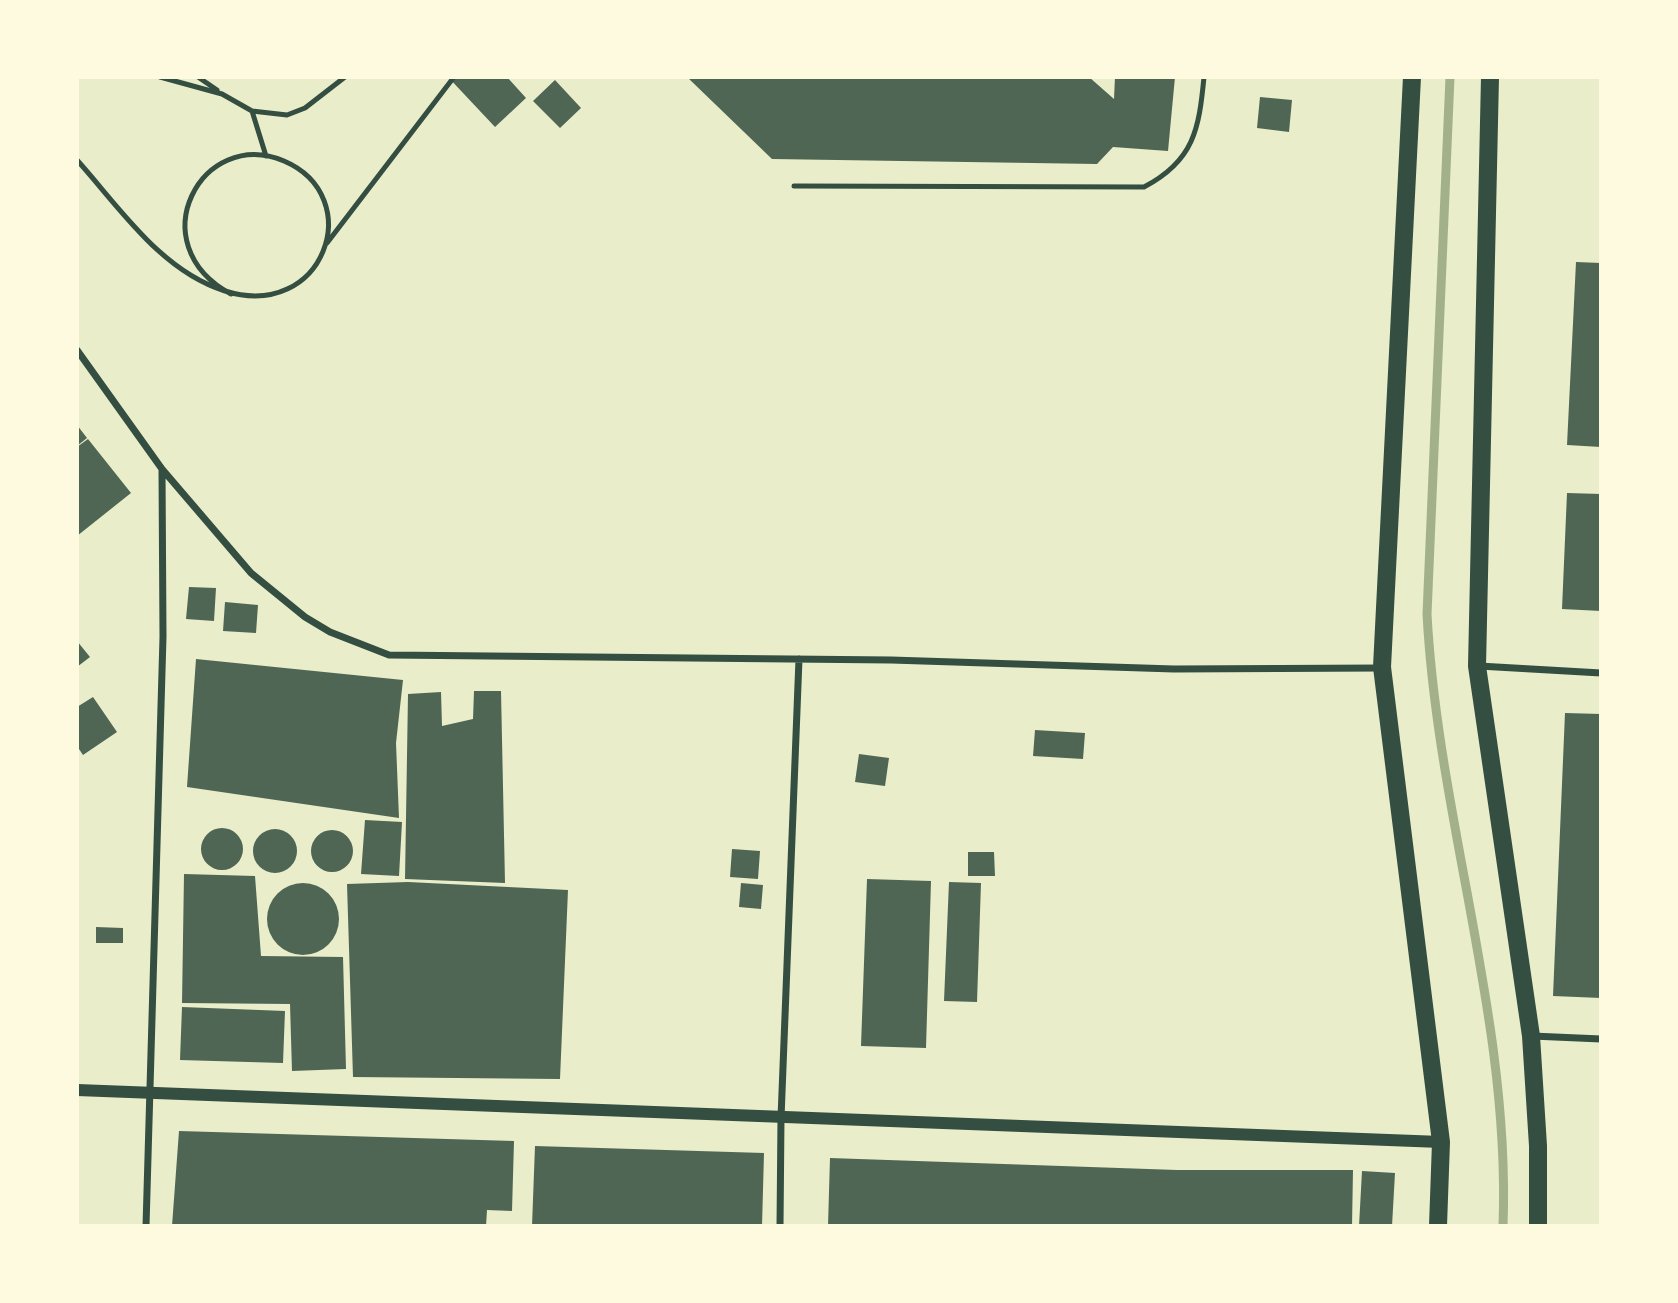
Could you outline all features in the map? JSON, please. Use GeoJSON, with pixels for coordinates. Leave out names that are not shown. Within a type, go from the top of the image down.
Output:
{"type":"FeatureCollection","features":[{"type":"Feature","properties":{"kind":"main road"},"geometry":{"type":"LineString","coordinates":[[1412,77],[1382,667],[1441,1142],[1438,1226]]}},
{"type":"Feature","properties":{"kind":"main road"},"geometry":{"type":"LineString","coordinates":[[1490,77],[1477,666],[1531,1036],[1538,1146],[1538,1226]]}},
{"type":"Feature","properties":{"kind":"street"},"geometry":{"type":"LineString","coordinates":[[77,350],[162,469],[251,573],[278,596],[330,632],[388,655],[799,659],[1174,669],[1382,667]]}},
{"type":"Feature","properties":{"kind":"street"},"geometry":{"type":"LineString","coordinates":[[146,1226],[163,636],[162,469]]}},
{"type":"Feature","properties":{"kind":"street"},"geometry":{"type":"LineString","coordinates":[[780,1226],[781,1118],[799,659]]}},
{"type":"Feature","properties":{"kind":"street"},"geometry":{"type":"LineString","coordinates":[[1477,666],[1601,673]]}},
{"type":"Feature","properties":{"kind":"street"},"geometry":{"type":"LineString","coordinates":[[1531,1036],[1601,1039]]}},
{"type":"Feature","properties":{"kind":"street"},"geometry":{"type":"LineString","coordinates":[[77,1090],[1441,1142]]}},
{"type":"Feature","properties":{"kind":"lane"},"geometry":{"type":"LineString","coordinates":[[160,77],[222,94]]}},
{"type":"Feature","properties":{"kind":"lane"},"geometry":{"type":"LineString","coordinates":[[198,77],[252,111],[287,115],[305,108],[345,77]]}},
{"type":"Feature","properties":{"kind":"lane"},"geometry":{"type":"LineString","coordinates":[[77,160],[178,270],[202,284],[231,293],[265,297],[281,293],[309,275],[325,246],[454,77]]}},
{"type":"Feature","properties":{"kind":"lane"},"geometry":{"type":"LineString","coordinates":[[794,186],[1144,187],[1166,176],[1188,151],[1200,118],[1204,77]]}},
{"type":"Feature","properties":{"kind":"lane"},"geometry":{"type":"LineString","coordinates":[[252,111],[266,156]]}},
{"type":"Feature","properties":{"kind":"lane"},"geometry":{"type":"LineString","coordinates":[[231,293],[203,275],[193,260],[184,228],[186,211],[201,180],[215,168],[248,155],[266,156],[299,169],[312,182],[326,212],[325,246]]}},
{"type":"Feature","properties":{"kind":"building"},"geometry":{"type":"Polygon","coordinates":[[[448,77],[507,77],[526,98],[495,127],[448,77]]]}},
{"type":"Feature","properties":{"kind":"building"},"geometry":{"type":"Polygon","coordinates":[[[687,77],[1089,77],[1114,99],[1115,77],[1175,77],[1168,151],[1113,147],[1097,164],[772,159],[687,77]]]}},
{"type":"Feature","properties":{"kind":"building"},"geometry":{"type":"Polygon","coordinates":[[[555,80],[581,108],[560,128],[533,101],[555,80]]]}},
{"type":"Feature","properties":{"kind":"building"},"geometry":{"type":"Polygon","coordinates":[[[1260,97],[1292,100],[1289,132],[1257,128],[1260,97]]]}},
{"type":"Feature","properties":{"kind":"building"},"geometry":{"type":"Polygon","coordinates":[[[1576,262],[1601,263],[1601,447],[1567,445],[1576,262]]]}},
{"type":"Feature","properties":{"kind":"building"},"geometry":{"type":"Polygon","coordinates":[[[77,425],[87,438],[77,446],[77,425]]]}},
{"type":"Feature","properties":{"kind":"building"},"geometry":{"type":"Polygon","coordinates":[[[88,439],[131,493],[77,536],[77,447],[88,439]]]}},
{"type":"Feature","properties":{"kind":"building"},"geometry":{"type":"Polygon","coordinates":[[[1567,493],[1601,494],[1601,611],[1562,609],[1567,493]]]}},
{"type":"Feature","properties":{"kind":"building"},"geometry":{"type":"Polygon","coordinates":[[[189,587],[216,588],[214,621],[186,619],[189,587]]]}},
{"type":"Feature","properties":{"kind":"building"},"geometry":{"type":"Polygon","coordinates":[[[225,602],[258,605],[256,633],[223,631],[225,602]]]}},
{"type":"Feature","properties":{"kind":"building"},"geometry":{"type":"Polygon","coordinates":[[[77,641],[90,657],[77,667],[77,641]]]}},
{"type":"Feature","properties":{"kind":"building"},"geometry":{"type":"Polygon","coordinates":[[[196,659],[403,680],[396,743],[399,818],[187,787],[196,659]]]}},
{"type":"Feature","properties":{"kind":"building"},"geometry":{"type":"Polygon","coordinates":[[[474,691],[501,691],[505,883],[405,879],[408,694],[441,692],[442,726],[473,719],[474,691]]]}},
{"type":"Feature","properties":{"kind":"building"},"geometry":{"type":"Polygon","coordinates":[[[93,697],[117,732],[83,755],[77,746],[77,707],[93,697]]]}},
{"type":"Feature","properties":{"kind":"building"},"geometry":{"type":"Polygon","coordinates":[[[1565,713],[1601,714],[1601,998],[1553,996],[1565,713]]]}},
{"type":"Feature","properties":{"kind":"building"},"geometry":{"type":"Polygon","coordinates":[[[1035,730],[1085,733],[1083,759],[1033,756],[1035,730]]]}},
{"type":"Feature","properties":{"kind":"building"},"geometry":{"type":"Polygon","coordinates":[[[859,754],[889,758],[885,786],[855,782],[859,754]]]}},
{"type":"Feature","properties":{"kind":"building"},"geometry":{"type":"Polygon","coordinates":[[[365,820],[402,822],[399,876],[361,874],[365,820]]]}},
{"type":"Feature","properties":{"kind":"building"},"geometry":{"type":"Polygon","coordinates":[[[222,828],[237,834],[243,849],[237,864],[222,870],[207,864],[201,849],[207,834],[222,828]]]}},
{"type":"Feature","properties":{"kind":"building"},"geometry":{"type":"Polygon","coordinates":[[[275,829],[290,836],[297,851],[290,866],[275,873],[260,866],[253,851],[260,836],[275,829]]]}},
{"type":"Feature","properties":{"kind":"building"},"geometry":{"type":"Polygon","coordinates":[[[332,830],[347,836],[353,851],[347,866],[332,872],[317,866],[311,851],[317,836],[332,830]]]}},
{"type":"Feature","properties":{"kind":"building"},"geometry":{"type":"Polygon","coordinates":[[[732,849],[760,851],[758,879],[730,877],[732,849]]]}},
{"type":"Feature","properties":{"kind":"building"},"geometry":{"type":"Polygon","coordinates":[[[968,852],[994,852],[995,876],[968,876],[968,852]]]}},
{"type":"Feature","properties":{"kind":"building"},"geometry":{"type":"Polygon","coordinates":[[[184,874],[255,876],[261,956],[343,957],[346,1069],[292,1071],[290,1004],[182,1003],[184,874]]]}},
{"type":"Feature","properties":{"kind":"building"},"geometry":{"type":"Polygon","coordinates":[[[867,879],[931,881],[926,1048],[861,1046],[867,879]]]}},
{"type":"Feature","properties":{"kind":"building"},"geometry":{"type":"Polygon","coordinates":[[[408,882],[568,890],[560,1079],[353,1077],[347,884],[408,882]]]}},
{"type":"Feature","properties":{"kind":"building"},"geometry":{"type":"Polygon","coordinates":[[[949,882],[981,883],[977,1002],[944,1001],[949,882]]]}},
{"type":"Feature","properties":{"kind":"building"},"geometry":{"type":"Polygon","coordinates":[[[310,883],[329,893],[337,905],[337,933],[329,945],[317,953],[296,955],[277,945],[269,933],[267,912],[277,893],[289,885],[310,883]]]}},
{"type":"Feature","properties":{"kind":"building"},"geometry":{"type":"Polygon","coordinates":[[[741,883],[763,885],[761,909],[739,907],[741,883]]]}},
{"type":"Feature","properties":{"kind":"building"},"geometry":{"type":"Polygon","coordinates":[[[96,927],[123,928],[123,943],[96,943],[96,927]]]}},
{"type":"Feature","properties":{"kind":"building"},"geometry":{"type":"Polygon","coordinates":[[[182,1007],[285,1011],[283,1063],[180,1060],[182,1007]]]}},
{"type":"Feature","properties":{"kind":"building"},"geometry":{"type":"Polygon","coordinates":[[[179,1131],[514,1141],[512,1211],[487,1210],[486,1226],[172,1226],[179,1131]]]}},
{"type":"Feature","properties":{"kind":"building"},"geometry":{"type":"Polygon","coordinates":[[[535,1146],[764,1153],[762,1226],[532,1226],[535,1146]]]}},
{"type":"Feature","properties":{"kind":"building"},"geometry":{"type":"Polygon","coordinates":[[[830,1158],[1177,1170],[1353,1170],[1352,1226],[828,1226],[830,1158]]]}},
{"type":"Feature","properties":{"kind":"building"},"geometry":{"type":"Polygon","coordinates":[[[1362,1171],[1395,1173],[1392,1226],[1359,1226],[1362,1171]]]}},
{"type":"Feature","properties":{"kind":"waterway"},"geometry":{"type":"LineString","coordinates":[[1450,77],[1427,614],[1445,768],[1496,1072],[1502,1149],[1503,1226]]}}]}
